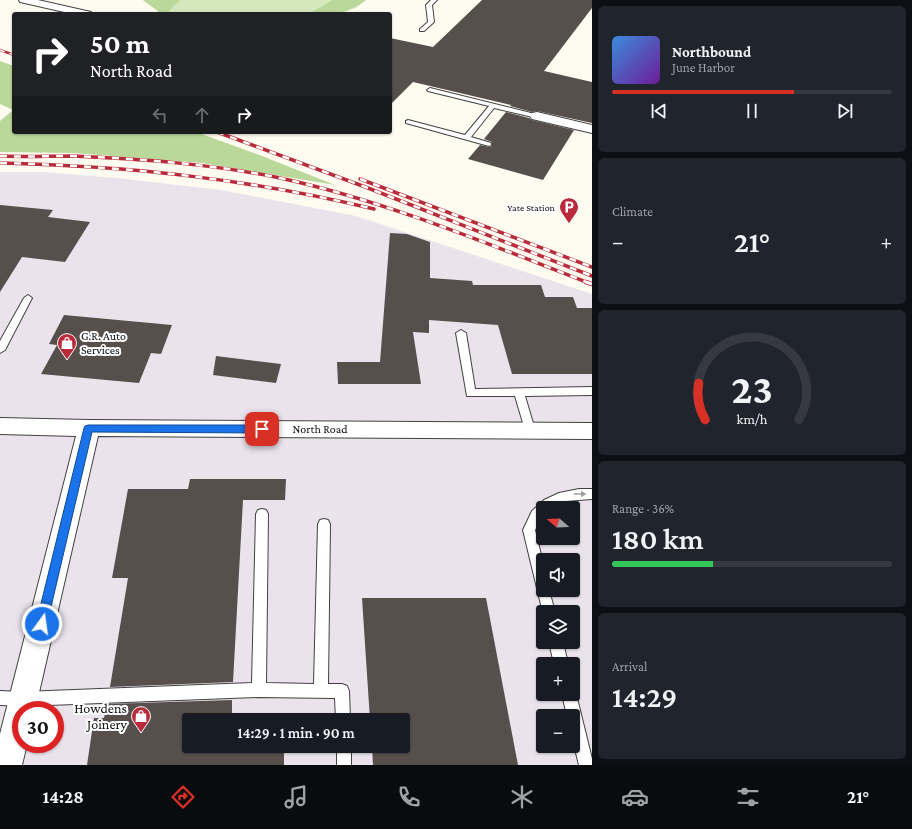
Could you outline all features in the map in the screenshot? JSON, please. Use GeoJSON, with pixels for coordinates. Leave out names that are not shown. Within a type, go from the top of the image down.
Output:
{"type":"FeatureCollection","features":[{"type":"Feature","properties":{"kind":"street"},"geometry":{"type":"LineString","coordinates":[[24,0],[78,12]]}},
{"type":"Feature","properties":{"kind":"street"},"geometry":{"type":"LineString","coordinates":[[538,116],[592,129]]}},
{"type":"Feature","properties":{"kind":"street","name":"North Road"},"geometry":{"type":"LineString","coordinates":[[0,426],[88,428],[592,431]]}},
{"type":"Feature","properties":{"kind":"street"},"geometry":{"type":"LineString","coordinates":[[7,765],[12,699],[88,428]]}},
{"type":"Feature","properties":{"kind":"lane"},"geometry":{"type":"LineString","coordinates":[[422,30],[431,22],[429,5],[434,0]]}},
{"type":"Feature","properties":{"kind":"lane"},"geometry":{"type":"LineString","coordinates":[[430,90],[538,116]]}},
{"type":"Feature","properties":{"kind":"lane"},"geometry":{"type":"LineString","coordinates":[[467,138],[493,106]]}},
{"type":"Feature","properties":{"kind":"lane"},"geometry":{"type":"LineString","coordinates":[[408,122],[489,144]]}},
{"type":"Feature","properties":{"kind":"lane"},"geometry":{"type":"LineString","coordinates":[[0,350],[28,298]]}},
{"type":"Feature","properties":{"kind":"lane"},"geometry":{"type":"LineString","coordinates":[[461,333],[471,393],[592,391]]}},
{"type":"Feature","properties":{"kind":"lane"},"geometry":{"type":"LineString","coordinates":[[519,393],[530,430]]}},
{"type":"Feature","properties":{"kind":"lane"},"geometry":{"type":"LineString","coordinates":[[550,501],[568,494],[592,494]]}},
{"type":"Feature","properties":{"kind":"lane"},"geometry":{"type":"LineString","coordinates":[[259,690],[262,514]]}},
{"type":"Feature","properties":{"kind":"lane"},"geometry":{"type":"LineString","coordinates":[[536,515],[529,530],[536,560]]}},
{"type":"Feature","properties":{"kind":"lane"},"geometry":{"type":"LineString","coordinates":[[321,690],[324,524]]}},
{"type":"Feature","properties":{"kind":"lane"},"geometry":{"type":"LineString","coordinates":[[12,699],[259,690],[342,690],[343,713]]}},
{"type":"Feature","properties":{"kind":"lane"},"geometry":{"type":"LineString","coordinates":[[571,701],[586,765]]}},
{"type":"Feature","properties":{"kind":"lane"},"geometry":{"type":"LineString","coordinates":[[344,753],[344,765]]}},
{"type":"Feature","properties":{"kind":"shaded area"},"geometry":{"type":"Polygon","coordinates":[[[0,172],[42,172],[117,178],[221,190],[356,216],[592,294],[592,765],[0,765],[0,172]]]}},
{"type":"Feature","properties":{"kind":"green space"},"geometry":{"type":"Polygon","coordinates":[[[143,0],[366,0],[356,8],[344,12],[158,11],[143,0]]]}},
{"type":"Feature","properties":{"kind":"green space"},"geometry":{"type":"Polygon","coordinates":[[[143,0],[180,0],[169,11],[170,12],[158,11],[143,0]]]}},
{"type":"Feature","properties":{"kind":"green space"},"geometry":{"type":"Polygon","coordinates":[[[333,0],[366,0],[352,9],[342,12],[312,12],[333,0]]]}},
{"type":"Feature","properties":{"kind":"green space"},"geometry":{"type":"Polygon","coordinates":[[[0,61],[12,65],[12,110],[0,104],[0,61]]]}},
{"type":"Feature","properties":{"kind":"green space"},"geometry":{"type":"Polygon","coordinates":[[[12,111],[12,134],[202,134],[335,185],[202,163],[73,153],[0,152],[0,121],[12,111]]]}},
{"type":"Feature","properties":{"kind":"building"},"geometry":{"type":"Polygon","coordinates":[[[482,0],[592,0],[592,8],[544,71],[592,82],[592,123],[537,111],[532,112],[510,106],[511,105],[413,82],[392,103],[392,38],[433,47],[482,0]]]}},
{"type":"Feature","properties":{"kind":"building"},"geometry":{"type":"Polygon","coordinates":[[[506,112],[574,130],[543,180],[468,159],[480,145],[489,147],[492,146],[492,142],[484,139],[506,112]]]}},
{"type":"Feature","properties":{"kind":"building"},"geometry":{"type":"Polygon","coordinates":[[[0,205],[53,210],[48,217],[90,222],[65,262],[22,257],[0,292],[0,205]]]}},
{"type":"Feature","properties":{"kind":"building"},"geometry":{"type":"Polygon","coordinates":[[[390,233],[407,234],[430,242],[430,278],[472,281],[473,285],[541,285],[545,297],[573,297],[577,308],[592,308],[592,374],[512,374],[498,325],[429,320],[429,333],[413,332],[421,384],[338,384],[337,362],[380,362],[390,233]]]}},
{"type":"Feature","properties":{"kind":"building"},"geometry":{"type":"Polygon","coordinates":[[[64,315],[172,325],[161,354],[151,353],[139,383],[41,374],[57,345],[49,344],[64,315]]]}},
{"type":"Feature","properties":{"kind":"building"},"geometry":{"type":"Polygon","coordinates":[[[216,356],[281,364],[276,383],[213,375],[216,356]]]}},
{"type":"Feature","properties":{"kind":"building"},"geometry":{"type":"Polygon","coordinates":[[[190,479],[286,479],[285,500],[243,500],[233,682],[110,687],[128,578],[112,578],[128,489],[188,489],[190,479]]]}},
{"type":"Feature","properties":{"kind":"building"},"geometry":{"type":"Polygon","coordinates":[[[362,598],[486,598],[518,765],[373,765],[372,753],[410,753],[410,713],[370,713],[362,598]]]}},
{"type":"Feature","properties":{"kind":"building","name":"Howdens Joinery"},"geometry":{"type":"Polygon","coordinates":[[[232,700],[232,713],[182,713],[182,753],[284,753],[284,765],[87,765],[94,718],[104,718],[107,704],[232,700]]]}},
{"type":"Feature","properties":{"kind":"railway"},"geometry":{"type":"LineString","coordinates":[[0,50],[12,54]]}},
{"type":"Feature","properties":{"kind":"railway"},"geometry":{"type":"LineString","coordinates":[[222,134],[368,188],[592,276]]}},
{"type":"Feature","properties":{"kind":"railway"},"geometry":{"type":"LineString","coordinates":[[0,156],[73,156],[151,161],[229,169],[280,178],[398,211],[436,224],[589,283]]}},
{"type":"Feature","properties":{"kind":"railway"},"geometry":{"type":"LineString","coordinates":[[0,163],[96,167],[188,176],[281,190],[374,209]]}},
{"type":"Feature","properties":{"kind":"railway"},"geometry":{"type":"LineString","coordinates":[[360,179],[592,267]]}},
{"type":"Feature","properties":{"kind":"place","name":"Yate Station"},"geometry":{"type":"Point","coordinates":[569,224]}},
{"type":"Feature","properties":{"kind":"place","name":"G.R. Auto Services"},"geometry":{"type":"Point","coordinates":[67,360]}},
{"type":"Feature","properties":{"kind":"place","name":"Howdens Joinery"},"geometry":{"type":"Point","coordinates":[141,733]}},
{"type":"Feature","properties":{"kind":"route"},"geometry":{"type":"LineString","coordinates":[[42,624],[88,428],[262,429]]}}]}
